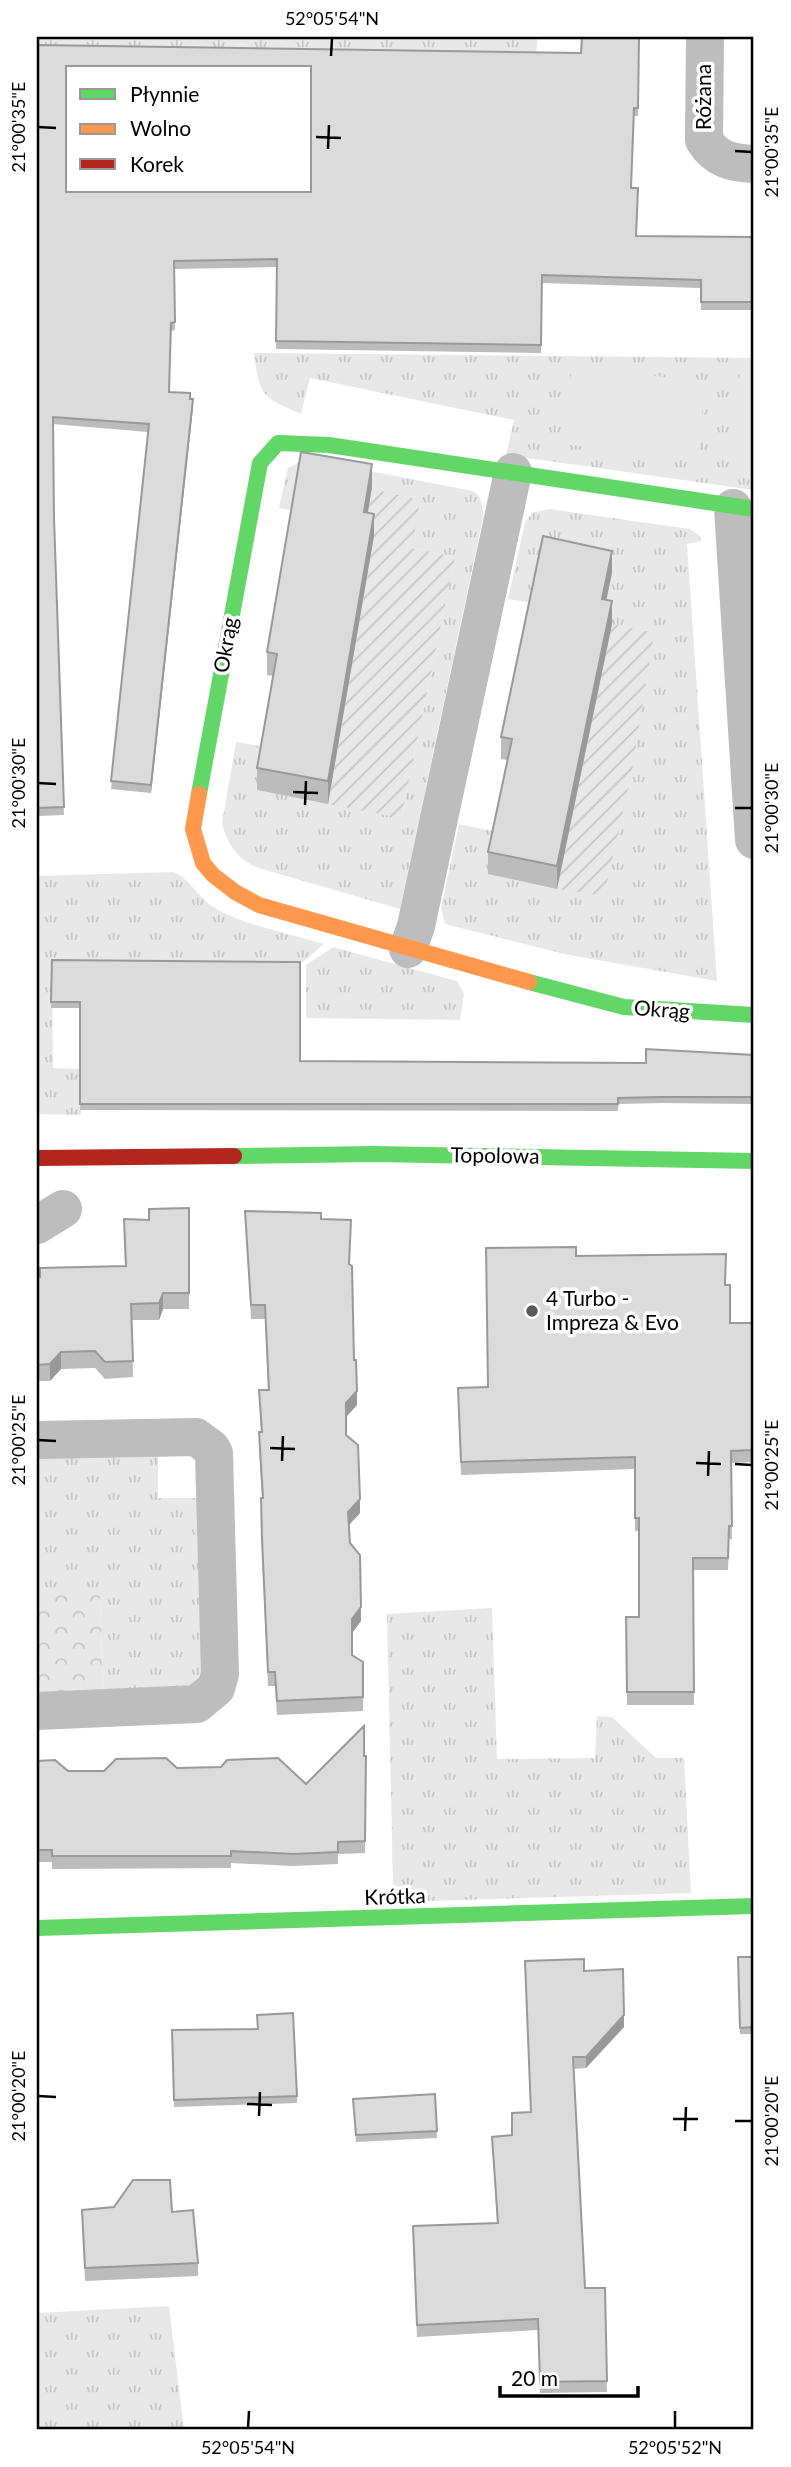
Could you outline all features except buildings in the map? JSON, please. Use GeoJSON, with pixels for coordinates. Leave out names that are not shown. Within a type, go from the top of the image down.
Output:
{"type":"FeatureCollection","features":[{"type":"Feature","properties":{"kind":"street","name":"Różana"},"geometry":{"type":"LineString","coordinates":[[705,37],[704,140],[713,153],[722,159],[754,164]]}},
{"type":"Feature","properties":{"kind":"street","name":"Okrąg"},"geometry":{"type":"LineString","coordinates":[[754,840],[744,509],[303,442],[278,443],[260,463],[193,829],[197,848],[213,875],[235,892],[259,905],[408,949],[624,1007],[754,1015]]}},
{"type":"Feature","properties":{"kind":"street"},"geometry":{"type":"LineString","coordinates":[[408,949],[416,926],[513,472]]}},
{"type":"Feature","properties":{"kind":"street","name":"Topolowa"},"geometry":{"type":"LineString","coordinates":[[37,1157],[374,1154],[754,1161]]}},
{"type":"Feature","properties":{"kind":"street"},"geometry":{"type":"LineString","coordinates":[[37,1440],[197,1437],[211,1448],[214,1453],[220,1674],[216,1688],[197,1704],[37,1711]]}},
{"type":"Feature","properties":{"kind":"street","name":"Krótka"},"geometry":{"type":"LineString","coordinates":[[37,1928],[754,1906]]}},
{"type":"Feature","properties":{"kind":"green space"},"geometry":{"type":"Polygon","coordinates":[[[37,37],[538,37],[536,52],[37,47],[37,37]]]}},
{"type":"Feature","properties":{"kind":"green space"},"geometry":{"type":"Polygon","coordinates":[[[254,353],[754,358],[754,490],[506,455],[514,420],[310,378],[301,414],[265,393],[258,379],[254,353]]]}},
{"type":"Feature","properties":{"kind":"green space"},"geometry":{"type":"Polygon","coordinates":[[[572,366],[706,382],[697,459],[562,444],[572,366]]]}},
{"type":"Feature","properties":{"kind":"green space"},"geometry":{"type":"Polygon","coordinates":[[[740,369],[754,370],[754,479],[732,477],[740,369]]]}},
{"type":"Feature","properties":{"kind":"green space"},"geometry":{"type":"Polygon","coordinates":[[[306,459],[473,491],[481,499],[483,518],[400,909],[255,867],[233,849],[222,823],[236,742],[265,747],[258,790],[401,817],[455,557],[412,548],[371,487],[295,511],[279,508],[288,468],[306,459]]]}},
{"type":"Feature","properties":{"kind":"green space"},"geometry":{"type":"Polygon","coordinates":[[[372,489],[420,500],[412,548],[455,557],[401,818],[328,804],[374,537],[364,535],[372,489]]]}},
{"type":"Feature","properties":{"kind":"green space"},"geometry":{"type":"Polygon","coordinates":[[[549,509],[690,529],[701,537],[701,541],[687,544],[717,981],[569,955],[445,924],[441,908],[459,824],[497,832],[602,621],[611,573],[533,603],[508,599],[525,522],[532,513],[549,509]]]}},
{"type":"Feature","properties":{"kind":"green space"},"geometry":{"type":"Polygon","coordinates":[[[612,624],[654,633],[632,771],[604,896],[557,889],[612,624]]]}},
{"type":"Feature","properties":{"kind":"green space"},"geometry":{"type":"Polygon","coordinates":[[[174,872],[186,880],[209,904],[226,914],[324,944],[303,962],[177,961],[52,967],[53,1068],[80,1069],[81,1115],[37,1114],[37,876],[174,872]]]}},
{"type":"Feature","properties":{"kind":"green space"},"geometry":{"type":"Polygon","coordinates":[[[333,947],[457,981],[464,994],[460,1020],[306,1018],[306,965],[333,947]]]}},
{"type":"Feature","properties":{"kind":"green space"},"geometry":{"type":"Polygon","coordinates":[[[158,1450],[158,1498],[202,1498],[206,1670],[186,1691],[103,1694],[100,1591],[37,1591],[37,1451],[158,1450]]]}},
{"type":"Feature","properties":{"kind":"green space"},"geometry":{"type":"Polygon","coordinates":[[[37,1591],[100,1591],[103,1694],[37,1695],[37,1591]]]}},
{"type":"Feature","properties":{"kind":"green space"},"geometry":{"type":"Polygon","coordinates":[[[492,1608],[497,1759],[595,1758],[597,1716],[612,1717],[656,1758],[684,1758],[691,1893],[395,1902],[387,1614],[492,1608]]]}},
{"type":"Feature","properties":{"kind":"green space"},"geometry":{"type":"Polygon","coordinates":[[[169,2306],[184,2430],[37,2430],[37,2313],[169,2306]]]}},
{"type":"Feature","properties":{"kind":"traffic: fast"},"geometry":{"type":"LineString","coordinates":[[199,794],[260,463],[278,443],[329,445],[754,509]]}},
{"type":"Feature","properties":{"kind":"traffic: fast"},"geometry":{"type":"LineString","coordinates":[[529,982],[624,1007],[754,1015]]}},
{"type":"Feature","properties":{"kind":"traffic: fast"},"geometry":{"type":"LineString","coordinates":[[234,1156],[374,1154],[754,1161]]}},
{"type":"Feature","properties":{"kind":"traffic: fast"},"geometry":{"type":"LineString","coordinates":[[37,1928],[754,1906]]}},
{"type":"Feature","properties":{"kind":"traffic: slow"},"geometry":{"type":"LineString","coordinates":[[199,794],[193,829],[203,863],[213,875],[235,892],[259,905],[529,982]]}},
{"type":"Feature","properties":{"kind":"traffic: jam"},"geometry":{"type":"LineString","coordinates":[[37,1158],[234,1156]]}},
{"type":"Feature","properties":{"kind":"place","name":"4 Turbo - Impreza & Evo"},"geometry":{"type":"Point","coordinates":[532,1311]}}]}
